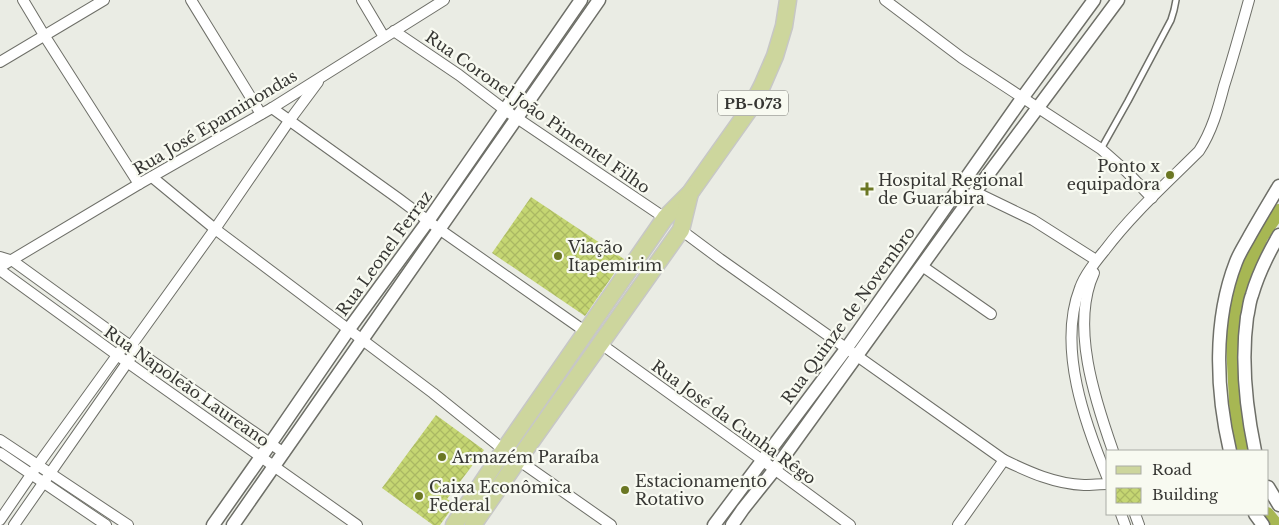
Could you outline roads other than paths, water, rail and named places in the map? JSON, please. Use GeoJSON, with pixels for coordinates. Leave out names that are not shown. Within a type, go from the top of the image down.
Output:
{"type":"FeatureCollection","features":[{"type":"Feature","properties":{"kind":"main road","name":"PB-073"},"geometry":{"type":"LineString","coordinates":[[454,525],[665,218],[690,193],[751,107],[775,56],[784,26],[788,0]]}},
{"type":"Feature","properties":{"kind":"main road","name":"PB-073"},"geometry":{"type":"LineString","coordinates":[[473,525],[681,230],[690,193]]}},
{"type":"Feature","properties":{"kind":"main road"},"geometry":{"type":"LineString","coordinates":[[665,218],[662,225],[664,231],[673,235],[681,230]]}},
{"type":"Feature","properties":{"kind":"main road"},"geometry":{"type":"LineString","coordinates":[[586,332],[592,329],[600,331],[603,336],[601,344]]}},
{"type":"Feature","properties":{"kind":"street"},"geometry":{"type":"LineString","coordinates":[[24,0],[44,35],[139,184]]}},
{"type":"Feature","properties":{"kind":"street"},"geometry":{"type":"LineString","coordinates":[[0,62],[104,0]]}},
{"type":"Feature","properties":{"kind":"street"},"geometry":{"type":"LineString","coordinates":[[191,0],[260,114]]}},
{"type":"Feature","properties":{"kind":"street"},"geometry":{"type":"LineString","coordinates":[[362,0],[384,37]]}},
{"type":"Feature","properties":{"kind":"street","name":"Rua José Epaminondas"},"geometry":{"type":"LineString","coordinates":[[0,269],[139,184],[272,108],[444,0]]}},
{"type":"Feature","properties":{"kind":"street","name":"Rua Leonel Ferraz"},"geometry":{"type":"LineString","coordinates":[[213,525],[349,330],[428,221],[581,0]]}},
{"type":"Feature","properties":{"kind":"street","name":"Rua Leonel Ferraz"},"geometry":{"type":"LineString","coordinates":[[233,525],[599,0]]}},
{"type":"Feature","properties":{"kind":"street"},"geometry":{"type":"LineString","coordinates":[[885,0],[962,58],[1101,149],[1152,198]]}},
{"type":"Feature","properties":{"kind":"street","name":"Rua Quinze de Novembro"},"geometry":{"type":"LineString","coordinates":[[732,525],[775,469],[1023,97],[1094,0]]}},
{"type":"Feature","properties":{"kind":"street","name":"Rua Quinze de Novembro"},"geometry":{"type":"LineString","coordinates":[[714,525],[762,460],[922,266],[1118,0]]}},
{"type":"Feature","properties":{"kind":"street"},"geometry":{"type":"LineString","coordinates":[[1106,473],[1081,404],[1074,373],[1071,326],[1074,307],[1096,260],[1114,237],[1199,151],[1206,140],[1214,123],[1249,0]]}},
{"type":"Feature","properties":{"kind":"street","name":"Rua Coronel João Pimentel Filho"},"geometry":{"type":"LineString","coordinates":[[394,31],[459,75],[505,110],[665,218]]}},
{"type":"Feature","properties":{"kind":"street"},"geometry":{"type":"LineString","coordinates":[[0,520],[117,355],[131,346],[215,229],[289,120],[323,75]]}},
{"type":"Feature","properties":{"kind":"street"},"geometry":{"type":"LineString","coordinates":[[272,108],[586,332]]}},
{"type":"Feature","properties":{"kind":"street"},"geometry":{"type":"LineString","coordinates":[[152,177],[215,229],[433,393],[504,450],[611,525]]}},
{"type":"Feature","properties":{"kind":"street"},"geometry":{"type":"LineString","coordinates":[[1230,450],[1224,420],[1220,381],[1220,337],[1224,308],[1236,260],[1279,186]]}},
{"type":"Feature","properties":{"kind":"street"},"geometry":{"type":"LineString","coordinates":[[975,192],[1032,220],[1096,260]]}},
{"type":"Feature","properties":{"kind":"street"},"geometry":{"type":"LineString","coordinates":[[681,230],[851,353],[1004,460],[1052,480],[1083,485],[1106,484]]}},
{"type":"Feature","properties":{"kind":"street"},"geometry":{"type":"LineString","coordinates":[[1255,450],[1247,396],[1246,331],[1251,296],[1270,250],[1279,235]]}},
{"type":"Feature","properties":{"kind":"street"},"geometry":{"type":"LineString","coordinates":[[1105,250],[1089,284],[1084,289],[1084,326],[1092,385],[1113,450]]}},
{"type":"Feature","properties":{"kind":"street","name":"Rua Napoleão Laureano"},"geometry":{"type":"LineString","coordinates":[[0,258],[13,261],[284,453]]}},
{"type":"Feature","properties":{"kind":"street"},"geometry":{"type":"LineString","coordinates":[[922,266],[991,314]]}},
{"type":"Feature","properties":{"kind":"street","name":"Rua Napoleão Laureano"},"geometry":{"type":"LineString","coordinates":[[0,269],[117,355],[358,525]]}},
{"type":"Feature","properties":{"kind":"street","name":"Rua José da Cunha Rêgo"},"geometry":{"type":"LineString","coordinates":[[601,344],[850,525]]}},
{"type":"Feature","properties":{"kind":"street"},"geometry":{"type":"LineString","coordinates":[[14,525],[128,362],[131,346]]}},
{"type":"Feature","properties":{"kind":"street"},"geometry":{"type":"LineString","coordinates":[[0,440],[34,470]]}},
{"type":"Feature","properties":{"kind":"street"},"geometry":{"type":"LineString","coordinates":[[0,453],[34,470],[128,525]]}},
{"type":"Feature","properties":{"kind":"street"},"geometry":{"type":"LineString","coordinates":[[958,525],[1004,460]]}},
{"type":"Feature","properties":{"kind":"street"},"geometry":{"type":"LineString","coordinates":[[47,478],[106,525]]}},
{"type":"Feature","properties":{"kind":"street"},"geometry":{"type":"LineString","coordinates":[[1269,489],[1279,505]]}},
{"type":"Feature","properties":{"kind":"lane"},"geometry":{"type":"LineString","coordinates":[[1101,149],[1171,20],[1176,0]]}},
{"type":"Feature","properties":{"kind":"waterway"},"geometry":{"type":"LineString","coordinates":[[1242,450],[1237,420],[1232,326],[1244,278],[1261,237],[1279,211]]}},
{"type":"Feature","properties":{"kind":"waterway"},"geometry":{"type":"LineString","coordinates":[[1268,515],[1276,525]]}},
{"type":"Feature","properties":{"kind":"place","name":"Ponto x equipadora"},"geometry":{"type":"Point","coordinates":[1170,175]}},
{"type":"Feature","properties":{"kind":"place","name":"Hospital Regional de Guarabira"},"geometry":{"type":"Point","coordinates":[867,189]}},
{"type":"Feature","properties":{"kind":"place","name":"Viação Itapemirim"},"geometry":{"type":"Point","coordinates":[558,256]}},
{"type":"Feature","properties":{"kind":"place","name":"Armazém Paraíba"},"geometry":{"type":"Point","coordinates":[442,457]}},
{"type":"Feature","properties":{"kind":"place","name":"Estacionamento Rotativo"},"geometry":{"type":"Point","coordinates":[625,490]}},
{"type":"Feature","properties":{"kind":"place","name":"Caixa Econômica Federal"},"geometry":{"type":"Point","coordinates":[419,496]}}]}
